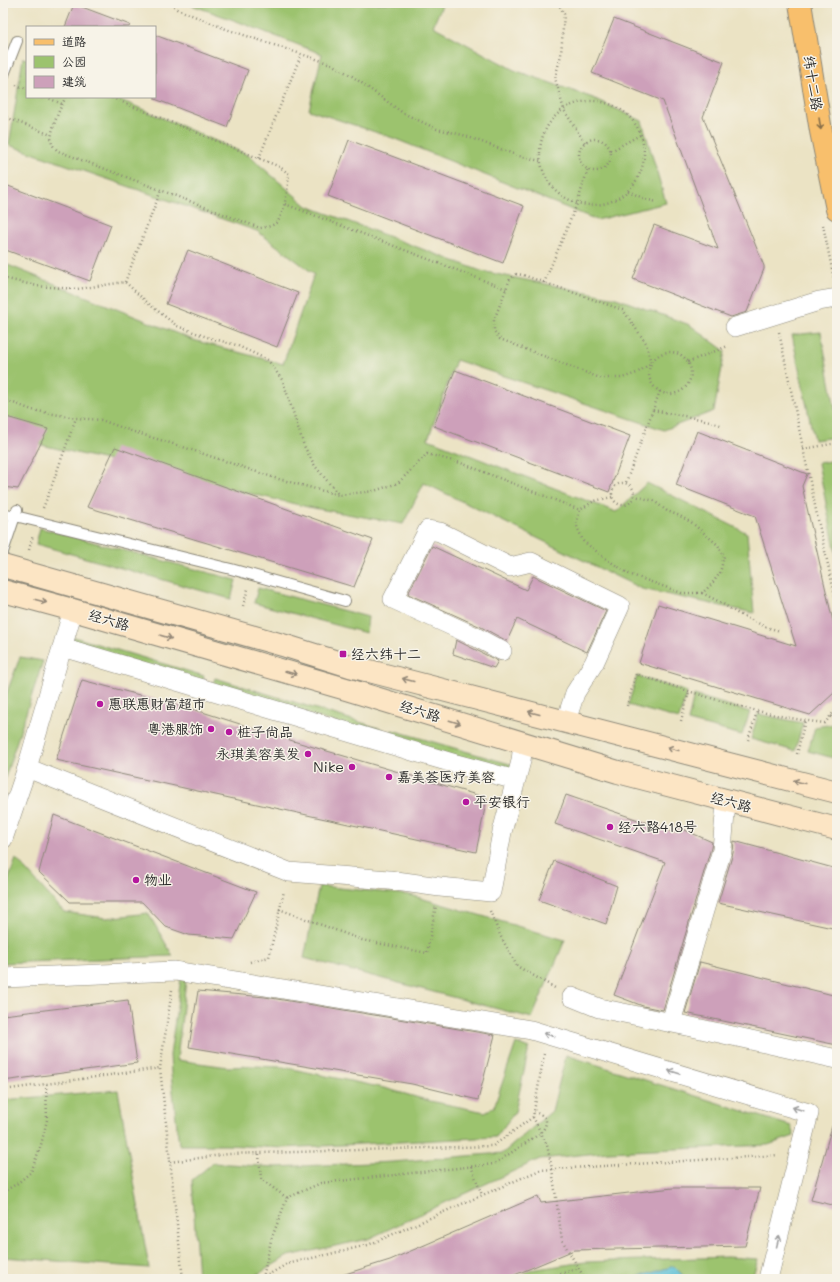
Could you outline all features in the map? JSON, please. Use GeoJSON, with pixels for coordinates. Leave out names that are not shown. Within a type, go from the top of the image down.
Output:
{"type":"FeatureCollection","features":[{"type":"Feature","properties":{"kind":"main road","name":"纬十二路"},"geometry":{"type":"LineString","coordinates":[[800,3],[821,131],[837,210]]}},
{"type":"Feature","properties":{"kind":"main road","name":"经六路"},"geometry":{"type":"LineString","coordinates":[[3,566],[286,646],[350,666],[837,792]]}},
{"type":"Feature","properties":{"kind":"main road","name":"经六路"},"geometry":{"type":"LineString","coordinates":[[3,591],[346,689],[618,772],[837,829]]}},
{"type":"Feature","properties":{"kind":"street"},"geometry":{"type":"LineString","coordinates":[[735,327],[819,301],[837,298]]}},
{"type":"Feature","properties":{"kind":"street"},"geometry":{"type":"LineString","coordinates":[[502,651],[476,637],[393,599],[428,530],[440,532],[510,567],[530,562],[620,606],[594,663],[575,693],[566,721]]}},
{"type":"Feature","properties":{"kind":"street"},"geometry":{"type":"LineString","coordinates":[[3,839],[27,768],[73,610]]}},
{"type":"Feature","properties":{"kind":"street"},"geometry":{"type":"LineString","coordinates":[[62,646],[456,764],[516,780]]}},
{"type":"Feature","properties":{"kind":"street"},"geometry":{"type":"LineString","coordinates":[[27,768],[289,872],[389,880],[491,892],[502,832],[521,761],[523,743]]}},
{"type":"Feature","properties":{"kind":"street"},"geometry":{"type":"LineString","coordinates":[[671,1022],[722,850],[725,814],[728,801]]}},
{"type":"Feature","properties":{"kind":"street"},"geometry":{"type":"LineString","coordinates":[[3,978],[175,971],[531,1030],[809,1113],[768,1279]]}},
{"type":"Feature","properties":{"kind":"street"},"geometry":{"type":"LineString","coordinates":[[572,997],[599,1008],[671,1022],[837,1059]]}},
{"type":"Feature","properties":{"kind":"lane"},"geometry":{"type":"LineString","coordinates":[[4,73],[17,40]]}},
{"type":"Feature","properties":{"kind":"lane"},"geometry":{"type":"LineString","coordinates":[[3,513],[16,513],[37,521],[231,569],[345,601]]}},
{"type":"Feature","properties":{"kind":"lane"},"geometry":{"type":"LineString","coordinates":[[3,552],[16,513]]}},
{"type":"Feature","properties":{"kind":"path"},"geometry":{"type":"LineString","coordinates":[[171,3],[177,9],[226,29],[331,64],[352,76],[403,113],[437,129],[463,135],[518,156],[541,161]]}},
{"type":"Feature","properties":{"kind":"path"},"geometry":{"type":"LineString","coordinates":[[558,3],[564,14],[561,55],[555,78],[564,110],[585,143]]}},
{"type":"Feature","properties":{"kind":"path"},"geometry":{"type":"LineString","coordinates":[[259,158],[302,55]]}},
{"type":"Feature","properties":{"kind":"path"},"geometry":{"type":"LineString","coordinates":[[48,98],[62,104]]}},
{"type":"Feature","properties":{"kind":"path"},"geometry":{"type":"LineString","coordinates":[[65,98],[51,135],[52,143],[58,151],[260,228],[271,226],[278,221],[285,204],[289,174],[280,167],[112,98]]}},
{"type":"Feature","properties":{"kind":"path"},"geometry":{"type":"LineString","coordinates":[[589,101],[607,103],[623,111],[636,124],[640,135],[643,141],[644,159],[639,176],[628,191],[613,201],[596,205],[577,204],[561,195],[549,182],[541,165],[540,147],[545,130],[556,115],[571,105],[589,101]]}},
{"type":"Feature","properties":{"kind":"path"},"geometry":{"type":"LineString","coordinates":[[3,116],[51,135]]}},
{"type":"Feature","properties":{"kind":"path"},"geometry":{"type":"LineString","coordinates":[[611,151],[640,135]]}},
{"type":"Feature","properties":{"kind":"path"},"geometry":{"type":"LineString","coordinates":[[598,139],[606,143],[611,151],[611,160],[605,167],[597,171],[588,169],[581,163],[579,154],[582,146],[589,140],[598,139]]}},
{"type":"Feature","properties":{"kind":"path"},"geometry":{"type":"LineString","coordinates":[[544,283],[577,204],[588,169]]}},
{"type":"Feature","properties":{"kind":"path"},"geometry":{"type":"LineString","coordinates":[[125,282],[161,190]]}},
{"type":"Feature","properties":{"kind":"path"},"geometry":{"type":"LineString","coordinates":[[628,191],[645,200],[657,202]]}},
{"type":"Feature","properties":{"kind":"path"},"geometry":{"type":"LineString","coordinates":[[285,204],[506,289]]}},
{"type":"Feature","properties":{"kind":"path"},"geometry":{"type":"LineString","coordinates":[[544,283],[523,275],[516,274],[510,278],[494,320],[494,331],[500,339],[600,378],[622,378],[637,373],[651,363],[659,355],[669,352],[680,354],[688,362],[691,372],[688,383],[681,391],[670,394],[660,391],[652,384],[649,374],[651,363],[646,343],[623,310],[544,283]]}},
{"type":"Feature","properties":{"kind":"path"},"geometry":{"type":"LineString","coordinates":[[3,278],[37,286],[77,289],[125,282]]}},
{"type":"Feature","properties":{"kind":"path"},"geometry":{"type":"LineString","coordinates":[[125,282],[149,304],[177,326],[207,337],[236,345],[268,360],[283,381],[304,446],[315,466],[338,495]]}},
{"type":"Feature","properties":{"kind":"path"},"geometry":{"type":"LineString","coordinates":[[779,332],[803,449],[836,594],[837,605]]}},
{"type":"Feature","properties":{"kind":"path"},"geometry":{"type":"LineString","coordinates":[[626,482],[660,391]]}},
{"type":"Feature","properties":{"kind":"path"},"geometry":{"type":"LineString","coordinates":[[3,399],[32,410],[76,418],[101,420],[275,478],[338,495],[374,491],[398,483],[427,454],[461,463],[580,510]]}},
{"type":"Feature","properties":{"kind":"path"},"geometry":{"type":"LineString","coordinates":[[653,410],[710,421],[723,426]]}},
{"type":"Feature","properties":{"kind":"path"},"geometry":{"type":"LineString","coordinates":[[29,550],[37,521],[51,488],[76,418]]}},
{"type":"Feature","properties":{"kind":"path"},"geometry":{"type":"LineString","coordinates":[[803,449],[837,443]]}},
{"type":"Feature","properties":{"kind":"path"},"geometry":{"type":"LineString","coordinates":[[620,482],[626,482],[631,485],[635,496],[632,502],[626,505],[620,505],[615,502],[612,497],[612,491],[614,486],[620,482]]}},
{"type":"Feature","properties":{"kind":"path"},"geometry":{"type":"LineString","coordinates":[[635,496],[654,501],[667,511],[692,523],[718,545],[724,556],[720,573],[711,585],[702,593]]}},
{"type":"Feature","properties":{"kind":"path"},"geometry":{"type":"LineString","coordinates":[[612,497],[594,501],[580,510],[576,524],[583,541],[629,574],[682,593],[702,593],[720,602],[736,613],[766,627],[780,631]]}},
{"type":"Feature","properties":{"kind":"path"},"geometry":{"type":"LineString","coordinates":[[627,706],[636,674],[757,712],[824,723],[837,708]]}},
{"type":"Feature","properties":{"kind":"path"},"geometry":{"type":"LineString","coordinates":[[681,721],[689,691]]}},
{"type":"Feature","properties":{"kind":"path"},"geometry":{"type":"LineString","coordinates":[[748,740],[757,712]]}},
{"type":"Feature","properties":{"kind":"path"},"geometry":{"type":"LineString","coordinates":[[831,716],[837,722]]}},
{"type":"Feature","properties":{"kind":"path"},"geometry":{"type":"LineString","coordinates":[[797,754],[805,720]]}},
{"type":"Feature","properties":{"kind":"path"},"geometry":{"type":"LineString","coordinates":[[247,963],[269,957],[279,909],[289,872]]}},
{"type":"Feature","properties":{"kind":"path"},"geometry":{"type":"LineString","coordinates":[[279,909],[362,940],[427,953],[440,887]]}},
{"type":"Feature","properties":{"kind":"path"},"geometry":{"type":"LineString","coordinates":[[480,891],[500,935],[517,966],[572,997]]}},
{"type":"Feature","properties":{"kind":"path"},"geometry":{"type":"LineString","coordinates":[[175,971],[160,1068],[184,1279]]}},
{"type":"Feature","properties":{"kind":"path"},"geometry":{"type":"LineString","coordinates":[[548,1034],[533,1117],[547,1145],[562,1240],[586,1279]]}},
{"type":"Feature","properties":{"kind":"path"},"geometry":{"type":"LineString","coordinates":[[3,1090],[160,1068]]}},
{"type":"Feature","properties":{"kind":"path"},"geometry":{"type":"LineString","coordinates":[[3,1192],[18,1183],[31,1172],[41,1145],[47,1120],[46,1084]]}},
{"type":"Feature","properties":{"kind":"path"},"geometry":{"type":"LineString","coordinates":[[262,1279],[271,1240],[287,1198],[321,1183],[494,1164],[541,1133],[546,1126],[546,1120],[541,1114],[534,1112]]}},
{"type":"Feature","properties":{"kind":"path"},"geometry":{"type":"LineString","coordinates":[[170,1162],[229,1154],[493,1146],[533,1117]]}},
{"type":"Feature","properties":{"kind":"path"},"geometry":{"type":"LineString","coordinates":[[259,1154],[262,1179],[287,1198]]}},
{"type":"Feature","properties":{"kind":"path"},"geometry":{"type":"LineString","coordinates":[[262,1279],[287,1264],[368,1245],[540,1170],[799,1154]]}},
{"type":"Feature","properties":{"kind":"path"},"geometry":{"type":"LineString","coordinates":[[471,1166],[482,1195]]}},
{"type":"Feature","properties":{"kind":"path"},"geometry":{"type":"LineString","coordinates":[[545,1279],[579,1268]]}},
{"type":"Feature","properties":{"kind":"green space"},"geometry":{"type":"Polygon","coordinates":[[[186,3],[443,3],[433,26],[514,70],[593,98],[642,121],[666,203],[597,220],[393,138],[309,110],[322,54],[186,3]]]}},
{"type":"Feature","properties":{"kind":"green space"},"geometry":{"type":"Polygon","coordinates":[[[23,58],[26,59],[26,98],[116,98],[248,155],[307,206],[481,271],[616,298],[690,325],[725,351],[714,411],[664,430],[456,360],[428,439],[616,512],[647,483],[747,533],[754,613],[642,589],[424,483],[403,524],[308,507],[3,436],[3,263],[193,340],[283,364],[314,274],[257,231],[9,145],[23,58]]]}},
{"type":"Feature","properties":{"kind":"green space"},"geometry":{"type":"Polygon","coordinates":[[[821,332],[837,420],[837,437],[814,440],[792,335],[821,332]]]}},
{"type":"Feature","properties":{"kind":"green space"},"geometry":{"type":"Polygon","coordinates":[[[837,460],[837,559],[818,463],[837,460]]]}},
{"type":"Feature","properties":{"kind":"green space"},"geometry":{"type":"Polygon","coordinates":[[[40,528],[236,580],[231,599],[36,544],[40,528]]]}},
{"type":"Feature","properties":{"kind":"green space"},"geometry":{"type":"Polygon","coordinates":[[[258,588],[368,617],[366,633],[254,603],[258,588]]]}},
{"type":"Feature","properties":{"kind":"green space"},"geometry":{"type":"Polygon","coordinates":[[[74,637],[204,676],[202,684],[72,644],[74,637]]]}},
{"type":"Feature","properties":{"kind":"green space"},"geometry":{"type":"Polygon","coordinates":[[[20,657],[43,661],[3,784],[3,703],[20,657]]]}},
{"type":"Feature","properties":{"kind":"green space"},"geometry":{"type":"Polygon","coordinates":[[[637,676],[687,692],[679,719],[628,705],[637,676]]]}},
{"type":"Feature","properties":{"kind":"green space"},"geometry":{"type":"Polygon","coordinates":[[[215,678],[382,729],[380,736],[212,686],[215,678]]]}},
{"type":"Feature","properties":{"kind":"green space"},"geometry":{"type":"Polygon","coordinates":[[[694,695],[750,712],[742,735],[688,721],[694,695]]]}},
{"type":"Feature","properties":{"kind":"green space"},"geometry":{"type":"Polygon","coordinates":[[[758,714],[803,723],[795,751],[751,739],[758,714]]]}},
{"type":"Feature","properties":{"kind":"green space"},"geometry":{"type":"Polygon","coordinates":[[[837,720],[837,759],[808,751],[815,727],[834,724],[837,720]]]}},
{"type":"Feature","properties":{"kind":"green space"},"geometry":{"type":"Polygon","coordinates":[[[392,730],[513,765],[510,775],[391,740],[392,730]]]}},
{"type":"Feature","properties":{"kind":"green space"},"geometry":{"type":"Polygon","coordinates":[[[16,859],[64,912],[106,918],[148,913],[173,956],[3,963],[3,894],[16,859]]]}},
{"type":"Feature","properties":{"kind":"green space"},"geometry":{"type":"Polygon","coordinates":[[[319,886],[410,895],[565,940],[532,1018],[304,958],[319,886]]]}},
{"type":"Feature","properties":{"kind":"green space"},"geometry":{"type":"Polygon","coordinates":[[[181,978],[186,980],[177,1060],[228,1067],[283,1067],[384,1088],[430,1101],[485,1112],[494,1107],[516,1043],[529,1048],[515,1112],[496,1137],[283,1148],[226,1145],[179,1145],[170,1055],[181,978]]]}},
{"type":"Feature","properties":{"kind":"green space"},"geometry":{"type":"Polygon","coordinates":[[[566,1055],[791,1126],[794,1136],[768,1145],[608,1152],[540,1159],[368,1239],[288,1256],[250,1279],[198,1279],[192,1180],[213,1163],[275,1167],[393,1162],[503,1153],[552,1111],[566,1055]]]}},
{"type":"Feature","properties":{"kind":"green space"},"geometry":{"type":"Polygon","coordinates":[[[118,1090],[149,1268],[3,1257],[3,1100],[118,1090]]]}},
{"type":"Feature","properties":{"kind":"green space"},"geometry":{"type":"Polygon","coordinates":[[[727,1257],[758,1259],[752,1279],[516,1279],[530,1270],[585,1262],[727,1257]]]}},
{"type":"Feature","properties":{"kind":"water"},"geometry":{"type":"Polygon","coordinates":[[[674,1266],[686,1279],[631,1279],[674,1266]]]}},
{"type":"Feature","properties":{"kind":"building"},"geometry":{"type":"Polygon","coordinates":[[[74,4],[130,25],[130,26],[65,26],[74,4]]]}},
{"type":"Feature","properties":{"kind":"building"},"geometry":{"type":"Polygon","coordinates":[[[614,19],[724,62],[703,117],[764,266],[747,312],[731,317],[633,279],[654,225],[718,249],[663,101],[592,73],[614,19]]]}},
{"type":"Feature","properties":{"kind":"building"},"geometry":{"type":"Polygon","coordinates":[[[156,35],[248,70],[227,127],[155,99],[156,35]]]}},
{"type":"Feature","properties":{"kind":"building"},"geometry":{"type":"Polygon","coordinates":[[[349,140],[524,206],[503,263],[328,196],[349,140]]]}},
{"type":"Feature","properties":{"kind":"building"},"geometry":{"type":"Polygon","coordinates":[[[3,184],[111,225],[90,281],[3,249],[3,184]]]}},
{"type":"Feature","properties":{"kind":"building"},"geometry":{"type":"Polygon","coordinates":[[[188,250],[298,293],[277,347],[166,304],[188,250]]]}},
{"type":"Feature","properties":{"kind":"building"},"geometry":{"type":"Polygon","coordinates":[[[455,370],[630,436],[609,492],[434,426],[455,370]]]}},
{"type":"Feature","properties":{"kind":"building"},"geometry":{"type":"Polygon","coordinates":[[[3,416],[48,429],[18,489],[3,487],[3,416]]]}},
{"type":"Feature","properties":{"kind":"building"},"geometry":{"type":"Polygon","coordinates":[[[697,431],[807,474],[802,486],[837,639],[837,681],[834,693],[810,715],[639,663],[658,604],[796,646],[755,516],[676,485],[697,431]]]}},
{"type":"Feature","properties":{"kind":"building"},"geometry":{"type":"Polygon","coordinates":[[[115,447],[373,540],[354,587],[87,507],[115,447]]]}},
{"type":"Feature","properties":{"kind":"building"},"geometry":{"type":"Polygon","coordinates":[[[432,546],[526,590],[533,576],[606,611],[587,652],[517,619],[507,641],[481,627],[408,594],[432,546]]]}},
{"type":"Feature","properties":{"kind":"building"},"geometry":{"type":"Polygon","coordinates":[[[456,640],[498,661],[494,668],[453,654],[456,640]]]}},
{"type":"Feature","properties":{"kind":"building"},"geometry":{"type":"Polygon","coordinates":[[[82,680],[193,709],[293,741],[487,798],[476,852],[56,760],[82,680]]]}},
{"type":"Feature","properties":{"kind":"building"},"geometry":{"type":"Polygon","coordinates":[[[566,795],[676,833],[678,827],[712,842],[663,1010],[643,1006],[614,995],[665,862],[555,824],[566,795]]]}},
{"type":"Feature","properties":{"kind":"building","name":"物业"},"geometry":{"type":"Polygon","coordinates":[[[54,815],[256,892],[234,939],[189,935],[166,927],[142,902],[70,902],[39,872],[54,815]]]}},
{"type":"Feature","properties":{"kind":"building"},"geometry":{"type":"Polygon","coordinates":[[[734,841],[837,869],[837,929],[718,903],[733,853],[734,841]]]}},
{"type":"Feature","properties":{"kind":"building"},"geometry":{"type":"Polygon","coordinates":[[[554,861],[617,886],[606,924],[539,900],[554,861]]]}},
{"type":"Feature","properties":{"kind":"building"},"geometry":{"type":"Polygon","coordinates":[[[700,962],[837,996],[837,1045],[685,1013],[700,962]]]}},
{"type":"Feature","properties":{"kind":"building"},"geometry":{"type":"Polygon","coordinates":[[[198,991],[265,997],[495,1035],[478,1100],[412,1084],[189,1047],[198,991]]]}},
{"type":"Feature","properties":{"kind":"building"},"geometry":{"type":"Polygon","coordinates":[[[128,1000],[137,1063],[3,1081],[3,1015],[128,1000]]]}},
{"type":"Feature","properties":{"kind":"building"},"geometry":{"type":"Polygon","coordinates":[[[832,1126],[837,1126],[837,1206],[811,1200],[832,1126]]]}},
{"type":"Feature","properties":{"kind":"building"},"geometry":{"type":"Polygon","coordinates":[[[673,1188],[760,1188],[745,1246],[574,1250],[505,1279],[342,1279],[342,1275],[390,1260],[538,1196],[541,1203],[673,1188]]]}},
{"type":"Feature","properties":{"kind":"place","name":"经六纬十二"},"geometry":{"type":"Point","coordinates":[343,654]}},
{"type":"Feature","properties":{"kind":"place","name":"惠联惠财富超市"},"geometry":{"type":"Point","coordinates":[100,704]}},
{"type":"Feature","properties":{"kind":"place","name":"粤港服饰"},"geometry":{"type":"Point","coordinates":[211,729]}},
{"type":"Feature","properties":{"kind":"place","name":"桩子尚品"},"geometry":{"type":"Point","coordinates":[229,732]}},
{"type":"Feature","properties":{"kind":"place","name":"永琪美容美发"},"geometry":{"type":"Point","coordinates":[308,754]}},
{"type":"Feature","properties":{"kind":"place","name":"Nike"},"geometry":{"type":"Point","coordinates":[352,767]}},
{"type":"Feature","properties":{"kind":"place","name":"嘉美荟医疗美容"},"geometry":{"type":"Point","coordinates":[389,777]}},
{"type":"Feature","properties":{"kind":"place","name":"平安银行"},"geometry":{"type":"Point","coordinates":[466,802]}},
{"type":"Feature","properties":{"kind":"place","name":"经六路418号"},"geometry":{"type":"Point","coordinates":[610,827]}},
{"type":"Feature","properties":{"kind":"place","name":"物业"},"geometry":{"type":"Point","coordinates":[136,880]}}]}
